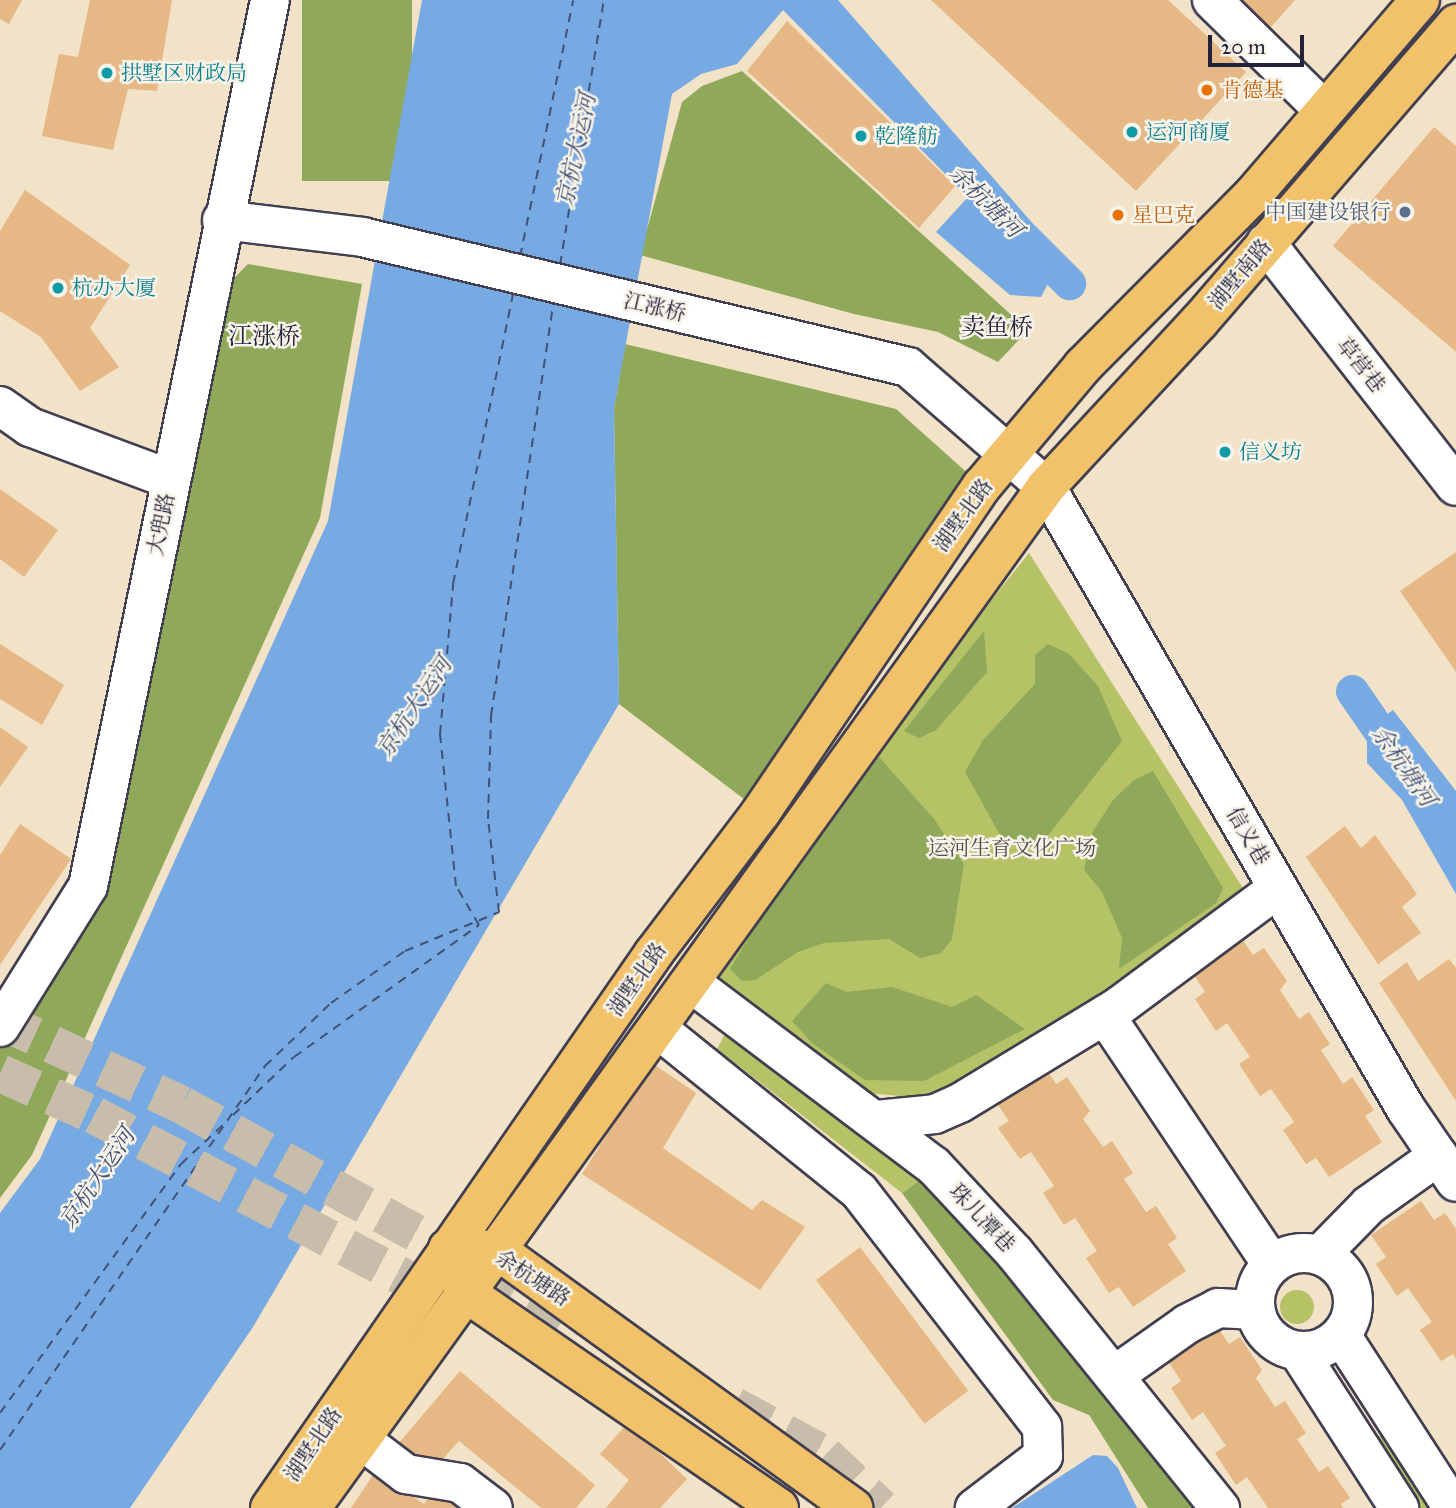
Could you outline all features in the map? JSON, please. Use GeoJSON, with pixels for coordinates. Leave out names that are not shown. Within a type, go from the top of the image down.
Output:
{"type":"FeatureCollection","features":[{"type":"Feature","properties":{"kind":"main road","name":"湖墅南路"},"geometry":{"type":"LineString","coordinates":[[1010,455],[1083,366],[1252,196],[1420,0]]}},
{"type":"Feature","properties":{"kind":"main road","name":"湖墅南路"},"geometry":{"type":"LineString","coordinates":[[1046,487],[1266,243],[1456,24]]}},
{"type":"Feature","properties":{"kind":"main road","name":"湖墅北路"},"geometry":{"type":"LineString","coordinates":[[270,1508],[654,953],[761,812],[982,485],[1010,455]]}},
{"type":"Feature","properties":{"kind":"main road","name":"湖墅北路"},"geometry":{"type":"LineString","coordinates":[[311,1508],[1046,487]]}},
{"type":"Feature","properties":{"kind":"main road","name":"余杭塘路"},"geometry":{"type":"LineString","coordinates":[[448,1248],[497,1250],[854,1508]]}},
{"type":"Feature","properties":{"kind":"main road"},"geometry":{"type":"LineString","coordinates":[[448,1248],[466,1293],[779,1508]]}},
{"type":"Feature","properties":{"kind":"street","name":"大兜路"},"geometry":{"type":"LineString","coordinates":[[0,1027],[88,886],[222,220],[270,0]]}},
{"type":"Feature","properties":{"kind":"street"},"geometry":{"type":"LineString","coordinates":[[1212,0],[1324,110]]}},
{"type":"Feature","properties":{"kind":"street","name":"江涨桥"},"geometry":{"type":"LineString","coordinates":[[222,220],[362,237],[908,366],[1046,487]]}},
{"type":"Feature","properties":{"kind":"street","name":"草营巷"},"geometry":{"type":"LineString","coordinates":[[1266,243],[1456,486]]}},
{"type":"Feature","properties":{"kind":"street"},"geometry":{"type":"LineString","coordinates":[[0,406],[30,426],[170,479]]}},
{"type":"Feature","properties":{"kind":"street","name":"信义巷"},"geometry":{"type":"LineString","coordinates":[[1046,487],[1278,888],[1447,1169]]}},
{"type":"Feature","properties":{"kind":"street"},"geometry":{"type":"LineString","coordinates":[[876,1121],[935,1114],[960,1103],[1105,1015],[1278,888]]}},
{"type":"Feature","properties":{"kind":"street","name":"珠儿潭巷"},"geometry":{"type":"LineString","coordinates":[[691,983],[934,1166],[1014,1252],[1220,1508]]}},
{"type":"Feature","properties":{"kind":"street"},"geometry":{"type":"LineString","coordinates":[[1105,1015],[1272,1264]]}},
{"type":"Feature","properties":{"kind":"street"},"geometry":{"type":"LineString","coordinates":[[658,1029],[859,1191],[1042,1427],[1043,1456],[975,1508]]}},
{"type":"Feature","properties":{"kind":"street"},"geometry":{"type":"LineString","coordinates":[[1320,1255],[1369,1205],[1447,1169]]}},
{"type":"Feature","properties":{"kind":"street"},"geometry":{"type":"LineString","coordinates":[[1298,1351],[1329,1345],[1341,1335],[1353,1306],[1352,1290],[1335,1263],[1320,1255],[1295,1254],[1272,1264],[1258,1285],[1255,1310],[1270,1338],[1298,1351],[1399,1508]]}},
{"type":"Feature","properties":{"kind":"street"},"geometry":{"type":"LineString","coordinates":[[1115,1375],[1187,1324],[1218,1308],[1255,1310]]}},
{"type":"Feature","properties":{"kind":"street"},"geometry":{"type":"LineString","coordinates":[[1341,1335],[1453,1508]]}},
{"type":"Feature","properties":{"kind":"street"},"geometry":{"type":"LineString","coordinates":[[360,1439],[406,1474],[460,1483],[493,1508]]}},
{"type":"Feature","properties":{"kind":"green space"},"geometry":{"type":"Polygon","coordinates":[[[302,0],[412,0],[412,181],[302,181],[302,0]]]}},
{"type":"Feature","properties":{"kind":"green space"},"geometry":{"type":"Polygon","coordinates":[[[742,71],[1028,330],[998,362],[938,332],[854,314],[640,255],[682,102],[702,86],[742,71]]]}},
{"type":"Feature","properties":{"kind":"green space"},"geometry":{"type":"Polygon","coordinates":[[[248,264],[362,284],[320,518],[32,1155],[0,1198],[0,1048],[96,895],[234,278],[248,264]]]}},
{"type":"Feature","properties":{"kind":"green space"},"geometry":{"type":"Polygon","coordinates":[[[625,344],[896,409],[982,486],[761,812],[619,704],[614,408],[625,344]]]}},
{"type":"Feature","properties":{"kind":"green space","name":"运河生育文化广场"},"geometry":{"type":"Polygon","coordinates":[[[1029,553],[1248,896],[1003,1058],[923,1098],[866,1093],[711,976],[740,916],[1029,553]]]}},
{"type":"Feature","properties":{"kind":"green space"},"geometry":{"type":"Polygon","coordinates":[[[984,631],[987,672],[936,730],[919,738],[904,731],[984,631]]]}},
{"type":"Feature","properties":{"kind":"green space"},"geometry":{"type":"Polygon","coordinates":[[[1048,644],[1069,654],[1098,686],[1122,741],[1039,847],[1004,842],[965,772],[983,740],[1035,684],[1035,655],[1048,644]]]}},
{"type":"Feature","properties":{"kind":"green space"},"geometry":{"type":"Polygon","coordinates":[[[879,757],[935,820],[964,864],[952,939],[941,953],[920,958],[889,939],[824,943],[798,952],[755,980],[742,981],[730,969],[783,881],[879,757]]]}},
{"type":"Feature","properties":{"kind":"green space"},"geometry":{"type":"Polygon","coordinates":[[[1153,771],[1223,888],[1216,903],[1119,969],[1122,938],[1102,892],[1084,870],[1093,831],[1113,800],[1134,780],[1153,771]]]}},
{"type":"Feature","properties":{"kind":"green space"},"geometry":{"type":"Polygon","coordinates":[[[826,983],[846,992],[892,987],[952,1007],[976,995],[1025,1029],[924,1081],[865,1080],[812,1043],[792,1021],[826,983]]]}},
{"type":"Feature","properties":{"kind":"green space"},"geometry":{"type":"Polygon","coordinates":[[[726,1032],[923,1178],[902,1193],[717,1049],[726,1032]]]}},
{"type":"Feature","properties":{"kind":"green space"},"geometry":{"type":"Polygon","coordinates":[[[923,1178],[1075,1357],[1195,1508],[1148,1508],[1089,1415],[1053,1400],[902,1193],[923,1178]]]}},
{"type":"Feature","properties":{"kind":"green space"},"geometry":{"type":"Polygon","coordinates":[[[1297,1290],[1309,1295],[1314,1307],[1309,1319],[1297,1324],[1285,1319],[1280,1307],[1285,1295],[1297,1290]]]}},
{"type":"Feature","properties":{"kind":"green space"},"geometry":{"type":"Polygon","coordinates":[[[1387,1433],[1437,1508],[1416,1508],[1371,1439],[1387,1433]]]}},
{"type":"Feature","properties":{"kind":"water","name":"京杭大运河"},"geometry":{"type":"Polygon","coordinates":[[[422,0],[838,0],[1062,257],[1041,297],[1010,295],[936,232],[968,197],[783,10],[737,64],[701,74],[672,94],[614,408],[619,704],[253,1327],[130,1508],[0,1508],[0,1213],[40,1159],[328,521],[422,0]]]}},
{"type":"Feature","properties":{"kind":"water"},"geometry":{"type":"Polygon","coordinates":[[[1393,710],[1456,791],[1456,894],[1402,800],[1367,763],[1367,729],[1393,710]]]}},
{"type":"Feature","properties":{"kind":"water"},"geometry":{"type":"Polygon","coordinates":[[[1093,1455],[1107,1456],[1118,1468],[1137,1508],[1012,1508],[1093,1455]]]}},
{"type":"Feature","properties":{"kind":"building"},"geometry":{"type":"Polygon","coordinates":[[[0,0],[22,0],[9,24],[0,19],[0,0]]]}},
{"type":"Feature","properties":{"kind":"building","name":"拱墅区财政局"},"geometry":{"type":"Polygon","coordinates":[[[90,0],[172,0],[157,91],[128,89],[113,150],[42,136],[59,54],[78,57],[90,0]]]}},
{"type":"Feature","properties":{"kind":"building","name":"运河商厦"},"geometry":{"type":"Polygon","coordinates":[[[931,0],[1168,0],[1246,72],[1136,191],[931,0]]]}},
{"type":"Feature","properties":{"kind":"building"},"geometry":{"type":"Polygon","coordinates":[[[1239,0],[1295,0],[1270,28],[1239,0]]]}},
{"type":"Feature","properties":{"kind":"building","name":"乾隆舫"},"geometry":{"type":"Polygon","coordinates":[[[787,21],[955,186],[919,228],[747,71],[787,21]]]}},
{"type":"Feature","properties":{"kind":"building"},"geometry":{"type":"Polygon","coordinates":[[[1434,127],[1456,146],[1456,352],[1333,246],[1434,127]]]}},
{"type":"Feature","properties":{"kind":"building","name":"杭办大厦"},"geometry":{"type":"Polygon","coordinates":[[[25,190],[130,265],[90,328],[119,367],[80,391],[41,337],[0,311],[0,231],[25,190]]]}},
{"type":"Feature","properties":{"kind":"building"},"geometry":{"type":"Polygon","coordinates":[[[0,489],[58,530],[24,577],[0,559],[0,489]]]}},
{"type":"Feature","properties":{"kind":"building"},"geometry":{"type":"Polygon","coordinates":[[[1456,552],[1456,672],[1400,591],[1456,552]]]}},
{"type":"Feature","properties":{"kind":"building"},"geometry":{"type":"Polygon","coordinates":[[[0,644],[64,685],[42,725],[0,699],[0,644]]]}},
{"type":"Feature","properties":{"kind":"building"},"geometry":{"type":"Polygon","coordinates":[[[0,727],[28,747],[0,787],[0,727]]]}},
{"type":"Feature","properties":{"kind":"building"},"geometry":{"type":"Polygon","coordinates":[[[20,824],[71,859],[0,965],[0,855],[20,824]]]}},
{"type":"Feature","properties":{"kind":"building"},"geometry":{"type":"Polygon","coordinates":[[[1345,826],[1361,848],[1375,835],[1417,894],[1402,907],[1421,933],[1378,964],[1306,857],[1345,826]]]}},
{"type":"Feature","properties":{"kind":"building"},"geometry":{"type":"Polygon","coordinates":[[[1240,936],[1253,955],[1264,948],[1287,981],[1280,990],[1299,1019],[1309,1012],[1330,1044],[1321,1050],[1343,1084],[1352,1077],[1374,1110],[1365,1116],[1382,1142],[1329,1177],[1316,1158],[1306,1164],[1283,1130],[1294,1122],[1271,1089],[1260,1096],[1239,1064],[1250,1057],[1227,1023],[1216,1031],[1195,999],[1205,992],[1190,969],[1240,936]]]}},
{"type":"Feature","properties":{"kind":"building"},"geometry":{"type":"Polygon","coordinates":[[[1449,959],[1456,968],[1456,1101],[1379,983],[1407,962],[1418,981],[1449,959]]]}},
{"type":"Feature","properties":{"kind":"building"},"geometry":{"type":"Polygon","coordinates":[[[652,1063],[696,1093],[663,1148],[752,1210],[762,1200],[805,1227],[760,1290],[582,1174],[652,1063]]]}},
{"type":"Feature","properties":{"kind":"building"},"geometry":{"type":"Polygon","coordinates":[[[1043,1064],[1056,1084],[1067,1077],[1090,1111],[1083,1119],[1103,1147],[1112,1141],[1133,1173],[1124,1179],[1146,1212],[1156,1206],[1177,1238],[1168,1244],[1186,1271],[1133,1307],[1119,1287],[1109,1293],[1086,1258],[1097,1251],[1075,1218],[1064,1225],[1043,1193],[1054,1186],[1031,1152],[1020,1159],[998,1128],[1009,1121],[993,1098],[1043,1064]]]}},
{"type":"Feature","properties":{"kind":"building"},"geometry":{"type":"Polygon","coordinates":[[[1421,1201],[1434,1220],[1445,1213],[1456,1229],[1456,1359],[1453,1354],[1441,1361],[1420,1330],[1432,1322],[1408,1288],[1397,1296],[1376,1264],[1386,1257],[1371,1235],[1421,1201]]]}},
{"type":"Feature","properties":{"kind":"building"},"geometry":{"type":"Polygon","coordinates":[[[860,1247],[968,1391],[924,1424],[816,1280],[860,1247]]]}},
{"type":"Feature","properties":{"kind":"building"},"geometry":{"type":"Polygon","coordinates":[[[1216,1325],[1229,1344],[1240,1337],[1262,1370],[1256,1378],[1275,1407],[1285,1401],[1306,1433],[1297,1439],[1319,1472],[1328,1466],[1350,1498],[1341,1504],[1343,1508],[1268,1508],[1247,1477],[1236,1485],[1215,1453],[1226,1446],[1203,1412],[1192,1420],[1171,1388],[1181,1381],[1166,1358],[1216,1325]]]}},
{"type":"Feature","properties":{"kind":"building"},"geometry":{"type":"Polygon","coordinates":[[[460,1371],[595,1485],[576,1508],[541,1508],[459,1441],[431,1472],[398,1444],[460,1371]]]}},
{"type":"Feature","properties":{"kind":"building"},"geometry":{"type":"Polygon","coordinates":[[[628,1423],[687,1479],[660,1508],[606,1508],[629,1480],[600,1454],[628,1423]]]}},
{"type":"Feature","properties":{"kind":"building"},"geometry":{"type":"Polygon","coordinates":[[[375,1472],[424,1504],[434,1487],[465,1508],[351,1508],[375,1472]]]}},
{"type":"Feature","properties":{"kind":"waterway","name":"余杭塘河"},"geometry":{"type":"LineString","coordinates":[[1024,238],[1069,283]]}},
{"type":"Feature","properties":{"kind":"waterway","name":"余杭塘河"},"geometry":{"type":"LineString","coordinates":[[1352,691],[1401,762]]}},
{"type":"Feature","properties":{"kind":"ferry route"},"geometry":{"type":"LineString","coordinates":[[520,257],[573,0]]}},
{"type":"Feature","properties":{"kind":"ferry route"},"geometry":{"type":"LineString","coordinates":[[560,265],[604,0]]}},
{"type":"Feature","properties":{"kind":"ferry route"},"geometry":{"type":"LineString","coordinates":[[233,1115],[294,1057],[479,925],[456,886],[440,734],[453,584],[513,294]]}},
{"type":"Feature","properties":{"kind":"ferry route"},"geometry":{"type":"LineString","coordinates":[[0,1450],[265,1066],[331,1003],[405,951],[499,912],[488,819],[491,716],[554,301]]}},
{"type":"Feature","properties":{"kind":"ferry route"},"geometry":{"type":"LineString","coordinates":[[0,1413],[181,1164],[224,1124]]}},
{"type":"Feature","properties":{"kind":"tunnel"},"geometry":{"type":"LineString","coordinates":[[0,1020],[182,1105],[567,1316]]}},
{"type":"Feature","properties":{"kind":"tunnel"},"geometry":{"type":"LineString","coordinates":[[0,1073],[94,1115],[450,1302]]}},
{"type":"Feature","properties":{"kind":"tunnel"},"geometry":{"type":"LineString","coordinates":[[734,1406],[825,1455],[881,1508]]}},
{"type":"Feature","properties":{"kind":"place","name":"拱墅区财政局"},"geometry":{"type":"Point","coordinates":[107,73]}},
{"type":"Feature","properties":{"kind":"place","name":"肯德基"},"geometry":{"type":"Point","coordinates":[1207,90]}},
{"type":"Feature","properties":{"kind":"place","name":"运河商厦"},"geometry":{"type":"Point","coordinates":[1132,132]}},
{"type":"Feature","properties":{"kind":"place","name":"乾隆舫"},"geometry":{"type":"Point","coordinates":[861,136]}},
{"type":"Feature","properties":{"kind":"place","name":"中国建设银行"},"geometry":{"type":"Point","coordinates":[1405,212]}},
{"type":"Feature","properties":{"kind":"place","name":"星巴克"},"geometry":{"type":"Point","coordinates":[1118,215]}},
{"type":"Feature","properties":{"kind":"place","name":"杭办大厦"},"geometry":{"type":"Point","coordinates":[58,288]}},
{"type":"Feature","properties":{"kind":"place","name":"信义坊"},"geometry":{"type":"Point","coordinates":[1225,452]}},
{"type":"Feature","properties":{"kind":"district","name":"卖鱼桥"},"geometry":{"type":"Point","coordinates":[997,328]}},
{"type":"Feature","properties":{"kind":"district","name":"江涨桥"},"geometry":{"type":"Point","coordinates":[264,337]}}]}
